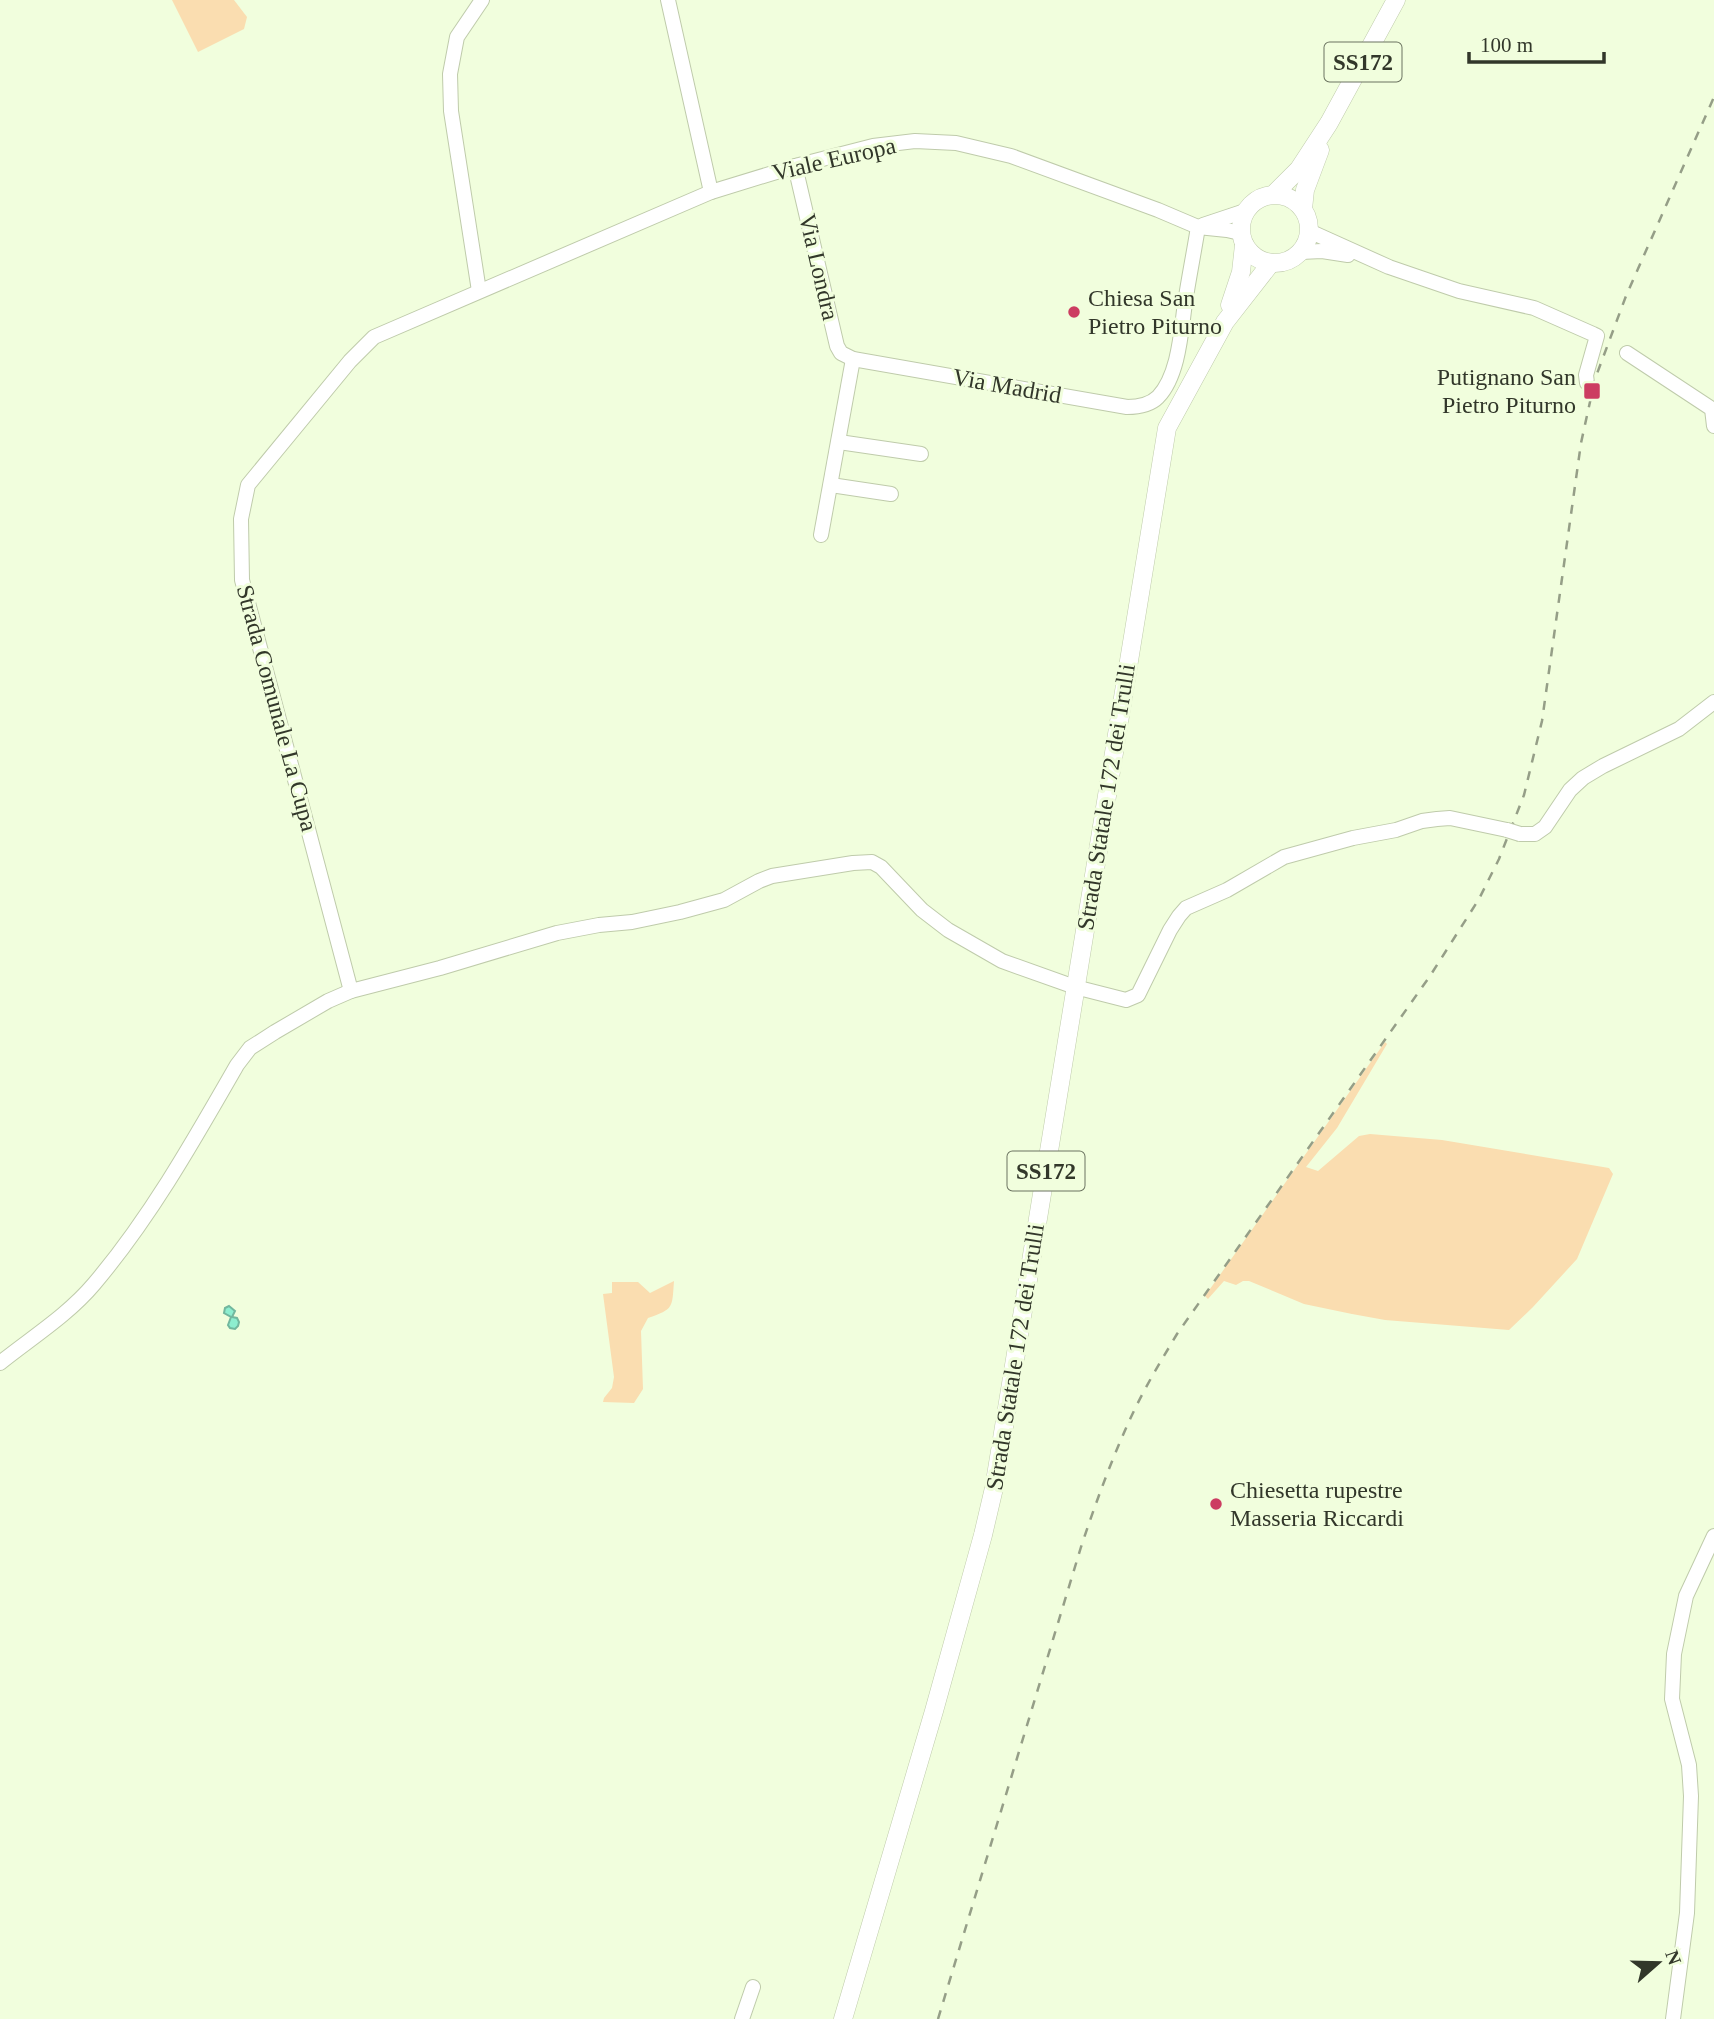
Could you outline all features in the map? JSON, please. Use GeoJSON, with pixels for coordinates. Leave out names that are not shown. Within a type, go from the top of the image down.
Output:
{"type":"FeatureCollection","features":[{"type":"Feature","properties":{"kind":"main road","name":"SS172"},"geometry":{"type":"LineString","coordinates":[[1329,123],[1396,0]]}},
{"type":"Feature","properties":{"kind":"main road"},"geometry":{"type":"LineString","coordinates":[[1274,194],[1299,169],[1329,123]]}},
{"type":"Feature","properties":{"kind":"main road"},"geometry":{"type":"LineString","coordinates":[[1303,209],[1306,190],[1329,123]]}},
{"type":"Feature","properties":{"kind":"main road"},"geometry":{"type":"LineString","coordinates":[[1274,194],[1295,201],[1303,209],[1308,220],[1307,242],[1292,259],[1282,263],[1270,263],[1251,254],[1242,239],[1241,222],[1252,202],[1262,196],[1274,194]]}},
{"type":"Feature","properties":{"kind":"main road","name":"Strada Statale 172 dei Trulli"},"geometry":{"type":"LineString","coordinates":[[1225,322],[1241,272],[1242,239]]}},
{"type":"Feature","properties":{"kind":"main road","name":"Strada Statale 172 dei Trulli"},"geometry":{"type":"LineString","coordinates":[[843,2019],[934,1711],[994,1488],[1167,428],[1225,322],[1270,263]]}},
{"type":"Feature","properties":{"kind":"street"},"geometry":{"type":"LineString","coordinates":[[479,291],[451,111],[450,74],[457,37],[482,0]]}},
{"type":"Feature","properties":{"kind":"street"},"geometry":{"type":"LineString","coordinates":[[668,0],[711,192]]}},
{"type":"Feature","properties":{"kind":"street","name":"Viale Europa"},"geometry":{"type":"LineString","coordinates":[[479,291],[711,192],[873,146],[915,141],[956,143],[1010,156],[1198,227],[1242,239]]}},
{"type":"Feature","properties":{"kind":"street","name":"Via Londra"},"geometry":{"type":"LineString","coordinates":[[795,166],[838,346],[841,353],[853,359]]}},
{"type":"Feature","properties":{"kind":"street"},"geometry":{"type":"LineString","coordinates":[[1198,227],[1245,211]]}},
{"type":"Feature","properties":{"kind":"street","name":"Via Madrid"},"geometry":{"type":"LineString","coordinates":[[853,359],[1138,407],[1158,397],[1176,360],[1198,227]]}},
{"type":"Feature","properties":{"kind":"street"},"geometry":{"type":"LineString","coordinates":[[1309,231],[1371,259],[1459,291],[1534,308],[1597,336],[1586,374],[1587,383]]}},
{"type":"Feature","properties":{"kind":"street"},"geometry":{"type":"LineString","coordinates":[[1301,251],[1322,251],[1371,259]]}},
{"type":"Feature","properties":{"kind":"street","name":"Strada Comunale La Cupa"},"geometry":{"type":"LineString","coordinates":[[351,991],[242,580],[241,519],[248,485],[374,337],[479,291]]}},
{"type":"Feature","properties":{"kind":"street"},"geometry":{"type":"LineString","coordinates":[[1627,353],[1712,409],[1714,426]]}},
{"type":"Feature","properties":{"kind":"street"},"geometry":{"type":"LineString","coordinates":[[821,535],[853,359]]}},
{"type":"Feature","properties":{"kind":"street"},"geometry":{"type":"LineString","coordinates":[[839,442],[921,454]]}},
{"type":"Feature","properties":{"kind":"street"},"geometry":{"type":"LineString","coordinates":[[831,485],[891,495]]}},
{"type":"Feature","properties":{"kind":"street"},"geometry":{"type":"LineString","coordinates":[[0,1363],[67,1311],[93,1285],[170,1177],[250,1048],[328,1001],[351,991],[556,933],[680,912],[724,900],[759,880],[772,876],[872,862],[881,867],[922,911],[961,939],[1002,961],[1075,987],[1126,1000],[1138,995],[1143,988],[1170,930],[1186,908],[1227,890],[1284,858],[1430,820],[1450,818],[1535,834],[1545,827],[1570,790],[1583,778],[1679,729],[1714,702]]}},
{"type":"Feature","properties":{"kind":"street"},"geometry":{"type":"LineString","coordinates":[[1673,2019],[1687,1913],[1691,1796],[1689,1765],[1672,1699],[1674,1654],[1686,1597],[1714,1536]]}},
{"type":"Feature","properties":{"kind":"street"},"geometry":{"type":"LineString","coordinates":[[742,2019],[753,1987]]}},
{"type":"Feature","properties":{"kind":"shaded area"},"geometry":{"type":"Polygon","coordinates":[[[172,0],[234,0],[247,17],[244,29],[198,52],[172,0]]]}},
{"type":"Feature","properties":{"kind":"shaded area"},"geometry":{"type":"Polygon","coordinates":[[[1385,1042],[1387,1044],[1337,1128],[1306,1167],[1318,1171],[1359,1136],[1370,1134],[1442,1140],[1609,1168],[1613,1174],[1577,1259],[1509,1330],[1385,1320],[1352,1314],[1304,1304],[1249,1281],[1236,1285],[1224,1281],[1208,1299],[1205,1296],[1385,1042]]]}},
{"type":"Feature","properties":{"kind":"shaded area"},"geometry":{"type":"Polygon","coordinates":[[[674,1281],[670,1306],[648,1318],[641,1331],[643,1389],[634,1403],[603,1402],[612,1388],[614,1377],[603,1294],[612,1293],[612,1282],[638,1282],[650,1293],[674,1281]]]}},
{"type":"Feature","properties":{"kind":"water"},"geometry":{"type":"Polygon","coordinates":[[[229,1306],[235,1311],[232,1317],[239,1322],[235,1329],[230,1328],[228,1325],[231,1317],[224,1313],[229,1306]]]}},
{"type":"Feature","properties":{"kind":"railway"},"geometry":{"type":"LineString","coordinates":[[938,2019],[1081,1547],[1111,1464],[1137,1405],[1177,1334],[1430,976],[1479,899],[1499,859],[1524,795],[1542,721],[1581,443],[1595,379],[1626,296],[1714,97]]}},
{"type":"Feature","properties":{"kind":"place","name":"Chiesa San Pietro Piturno"},"geometry":{"type":"Point","coordinates":[1074,312]}},
{"type":"Feature","properties":{"kind":"place","name":"Putignano San Pietro Piturno"},"geometry":{"type":"Point","coordinates":[1592,391]}},
{"type":"Feature","properties":{"kind":"place","name":"Chiesetta rupestre Masseria Riccardi"},"geometry":{"type":"Point","coordinates":[1216,1504]}}]}
